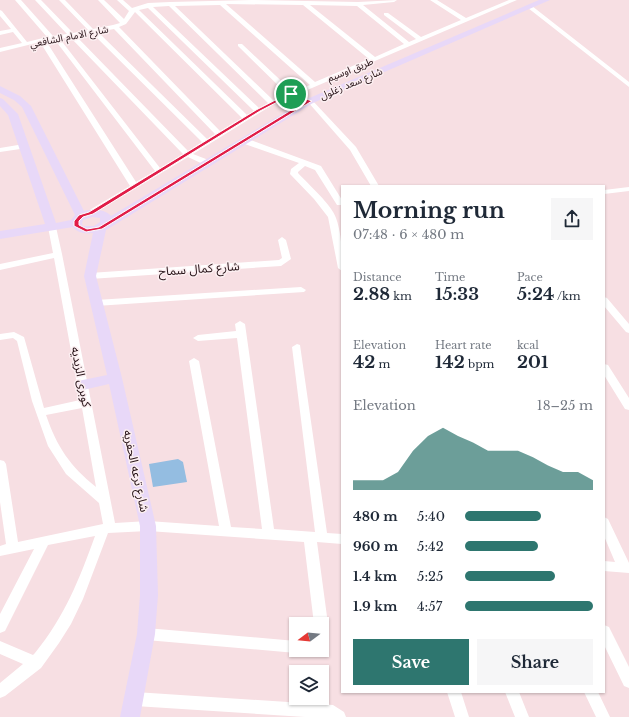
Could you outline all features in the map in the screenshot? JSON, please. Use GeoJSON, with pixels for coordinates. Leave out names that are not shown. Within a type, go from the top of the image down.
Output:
{"type":"FeatureCollection","features":[{"type":"Feature","properties":{"kind":"street"},"geometry":{"type":"LineString","coordinates":[[18,0],[54,38],[160,171]]}},
{"type":"Feature","properties":{"kind":"street"},"geometry":{"type":"LineString","coordinates":[[38,0],[187,154],[208,163]]}},
{"type":"Feature","properties":{"kind":"street"},"geometry":{"type":"LineString","coordinates":[[62,0],[206,142]]}},
{"type":"Feature","properties":{"kind":"street"},"geometry":{"type":"LineString","coordinates":[[101,0],[124,23]]}},
{"type":"Feature","properties":{"kind":"street"},"geometry":{"type":"LineString","coordinates":[[120,0],[134,10],[246,118]]}},
{"type":"Feature","properties":{"kind":"street"},"geometry":{"type":"LineString","coordinates":[[138,0],[258,110]]}},
{"type":"Feature","properties":{"kind":"street"},"geometry":{"type":"LineString","coordinates":[[347,0],[356,4],[409,45]]}},
{"type":"Feature","properties":{"kind":"street"},"geometry":{"type":"LineString","coordinates":[[134,10],[159,2],[170,4],[183,2],[222,4],[241,1],[289,1],[304,3],[321,2],[356,4],[394,0]]}},
{"type":"Feature","properties":{"kind":"street"},"geometry":{"type":"LineString","coordinates":[[433,0],[466,21]]}},
{"type":"Feature","properties":{"kind":"street"},"geometry":{"type":"LineString","coordinates":[[493,0],[502,5]]}},
{"type":"Feature","properties":{"kind":"street","name":"طريق اوسيم"},"geometry":{"type":"LineString","coordinates":[[83,217],[258,110],[313,84],[514,0]]}},
{"type":"Feature","properties":{"kind":"street","name":"شارع سعد زغلول"},"geometry":{"type":"LineString","coordinates":[[103,226],[310,101],[546,0]]}},
{"type":"Feature","properties":{"kind":"street"},"geometry":{"type":"LineString","coordinates":[[304,3],[373,59]]}},
{"type":"Feature","properties":{"kind":"street"},"geometry":{"type":"LineString","coordinates":[[170,4],[272,103]]}},
{"type":"Feature","properties":{"kind":"street"},"geometry":{"type":"LineString","coordinates":[[222,4],[313,84]]}},
{"type":"Feature","properties":{"kind":"street"},"geometry":{"type":"LineString","coordinates":[[530,7],[629,84]]}},
{"type":"Feature","properties":{"kind":"street","name":"شارع الامام الشافعي"},"geometry":{"type":"LineString","coordinates":[[0,50],[42,40],[94,32],[115,27],[124,23],[134,10]]}},
{"type":"Feature","properties":{"kind":"street"},"geometry":{"type":"LineString","coordinates":[[386,14],[421,40]]}},
{"type":"Feature","properties":{"kind":"street"},"geometry":{"type":"LineString","coordinates":[[1,16],[26,44]]}},
{"type":"Feature","properties":{"kind":"street"},"geometry":{"type":"LineString","coordinates":[[115,27],[219,134]]}},
{"type":"Feature","properties":{"kind":"street"},"geometry":{"type":"LineString","coordinates":[[0,33],[15,30]]}},
{"type":"Feature","properties":{"kind":"street"},"geometry":{"type":"LineString","coordinates":[[42,40],[134,186]]}},
{"type":"Feature","properties":{"kind":"street"},"geometry":{"type":"LineString","coordinates":[[240,45],[291,94],[310,101],[353,149],[374,185]]}},
{"type":"Feature","properties":{"kind":"street"},"geometry":{"type":"LineString","coordinates":[[0,89],[17,98],[26,106],[83,217],[79,228],[82,230],[91,230],[103,226],[107,219],[104,215],[83,217],[52,227],[0,235]]}},
{"type":"Feature","properties":{"kind":"street"},"geometry":{"type":"LineString","coordinates":[[0,101],[13,114],[52,227]]}},
{"type":"Feature","properties":{"kind":"street"},"geometry":{"type":"LineString","coordinates":[[245,141],[314,166],[321,171],[340,203]]}},
{"type":"Feature","properties":{"kind":"street"},"geometry":{"type":"LineString","coordinates":[[0,150],[47,148]]}},
{"type":"Feature","properties":{"kind":"street"},"geometry":{"type":"LineString","coordinates":[[305,162],[294,171],[294,174],[317,197],[332,217],[341,263]]}},
{"type":"Feature","properties":{"kind":"street"},"geometry":{"type":"LineString","coordinates":[[605,192],[629,189]]}},
{"type":"Feature","properties":{"kind":"street","name":"شارع ترعه الحفريه"},"geometry":{"type":"LineString","coordinates":[[103,226],[90,276],[115,378],[148,526],[148,595],[146,634],[135,699],[130,717]]}},
{"type":"Feature","properties":{"kind":"street","name":"كوبرى الزيديه"},"geometry":{"type":"LineString","coordinates":[[52,227],[105,501],[107,528]]}},
{"type":"Feature","properties":{"kind":"street","name":"شارع كمال سماح"},"geometry":{"type":"LineString","coordinates":[[90,276],[281,263],[287,260],[282,240]]}},
{"type":"Feature","properties":{"kind":"street"},"geometry":{"type":"LineString","coordinates":[[0,267],[58,254]]}},
{"type":"Feature","properties":{"kind":"street"},"geometry":{"type":"LineString","coordinates":[[96,303],[301,290]]}},
{"type":"Feature","properties":{"kind":"street"},"geometry":{"type":"LineString","coordinates":[[605,301],[629,330]]}},
{"type":"Feature","properties":{"kind":"street"},"geometry":{"type":"LineString","coordinates":[[198,338],[240,329],[269,534]]}},
{"type":"Feature","properties":{"kind":"street"},"geometry":{"type":"LineString","coordinates":[[0,337],[14,335],[21,339],[45,428],[52,444],[74,475],[105,501]]}},
{"type":"Feature","properties":{"kind":"street"},"geometry":{"type":"LineString","coordinates":[[297,347],[316,537],[321,617]]}},
{"type":"Feature","properties":{"kind":"street"},"geometry":{"type":"LineString","coordinates":[[194,361],[226,531]]}},
{"type":"Feature","properties":{"kind":"street"},"geometry":{"type":"LineString","coordinates":[[605,369],[629,406]]}},
{"type":"Feature","properties":{"kind":"street"},"geometry":{"type":"LineString","coordinates":[[83,385],[115,378]]}},
{"type":"Feature","properties":{"kind":"street"},"geometry":{"type":"LineString","coordinates":[[41,412],[86,403]]}},
{"type":"Feature","properties":{"kind":"street"},"geometry":{"type":"LineString","coordinates":[[0,464],[13,549]]}},
{"type":"Feature","properties":{"kind":"street"},"geometry":{"type":"LineString","coordinates":[[605,524],[626,567],[605,566]]}},
{"type":"Feature","properties":{"kind":"street"},"geometry":{"type":"LineString","coordinates":[[0,551],[107,528],[148,526],[341,539]]}},
{"type":"Feature","properties":{"kind":"street"},"geometry":{"type":"LineString","coordinates":[[0,692],[36,663],[52,644],[70,616],[107,528]]}},
{"type":"Feature","properties":{"kind":"street"},"geometry":{"type":"LineString","coordinates":[[0,627],[44,541]]}},
{"type":"Feature","properties":{"kind":"street"},"geometry":{"type":"LineString","coordinates":[[605,633],[629,681]]}},
{"type":"Feature","properties":{"kind":"street"},"geometry":{"type":"LineString","coordinates":[[146,634],[289,646]]}},
{"type":"Feature","properties":{"kind":"street"},"geometry":{"type":"LineString","coordinates":[[0,647],[36,663]]}},
{"type":"Feature","properties":{"kind":"street"},"geometry":{"type":"LineString","coordinates":[[454,693],[462,717]]}},
{"type":"Feature","properties":{"kind":"street"},"geometry":{"type":"LineString","coordinates":[[512,693],[522,717]]}},
{"type":"Feature","properties":{"kind":"street"},"geometry":{"type":"LineString","coordinates":[[591,693],[603,717]]}},
{"type":"Feature","properties":{"kind":"street"},"geometry":{"type":"LineString","coordinates":[[135,699],[333,712],[338,717]]}},
{"type":"Feature","properties":{"kind":"building"},"geometry":{"type":"Polygon","coordinates":[[[178,459],[183,462],[187,482],[153,487],[149,464],[178,459]]]}},
{"type":"Feature","properties":{"kind":"route"},"geometry":{"type":"LineString","coordinates":[[291,94],[310,101],[100,228],[96,230],[82,230],[77,226],[76,221],[81,216],[91,213],[258,110],[291,94]]}}]}
